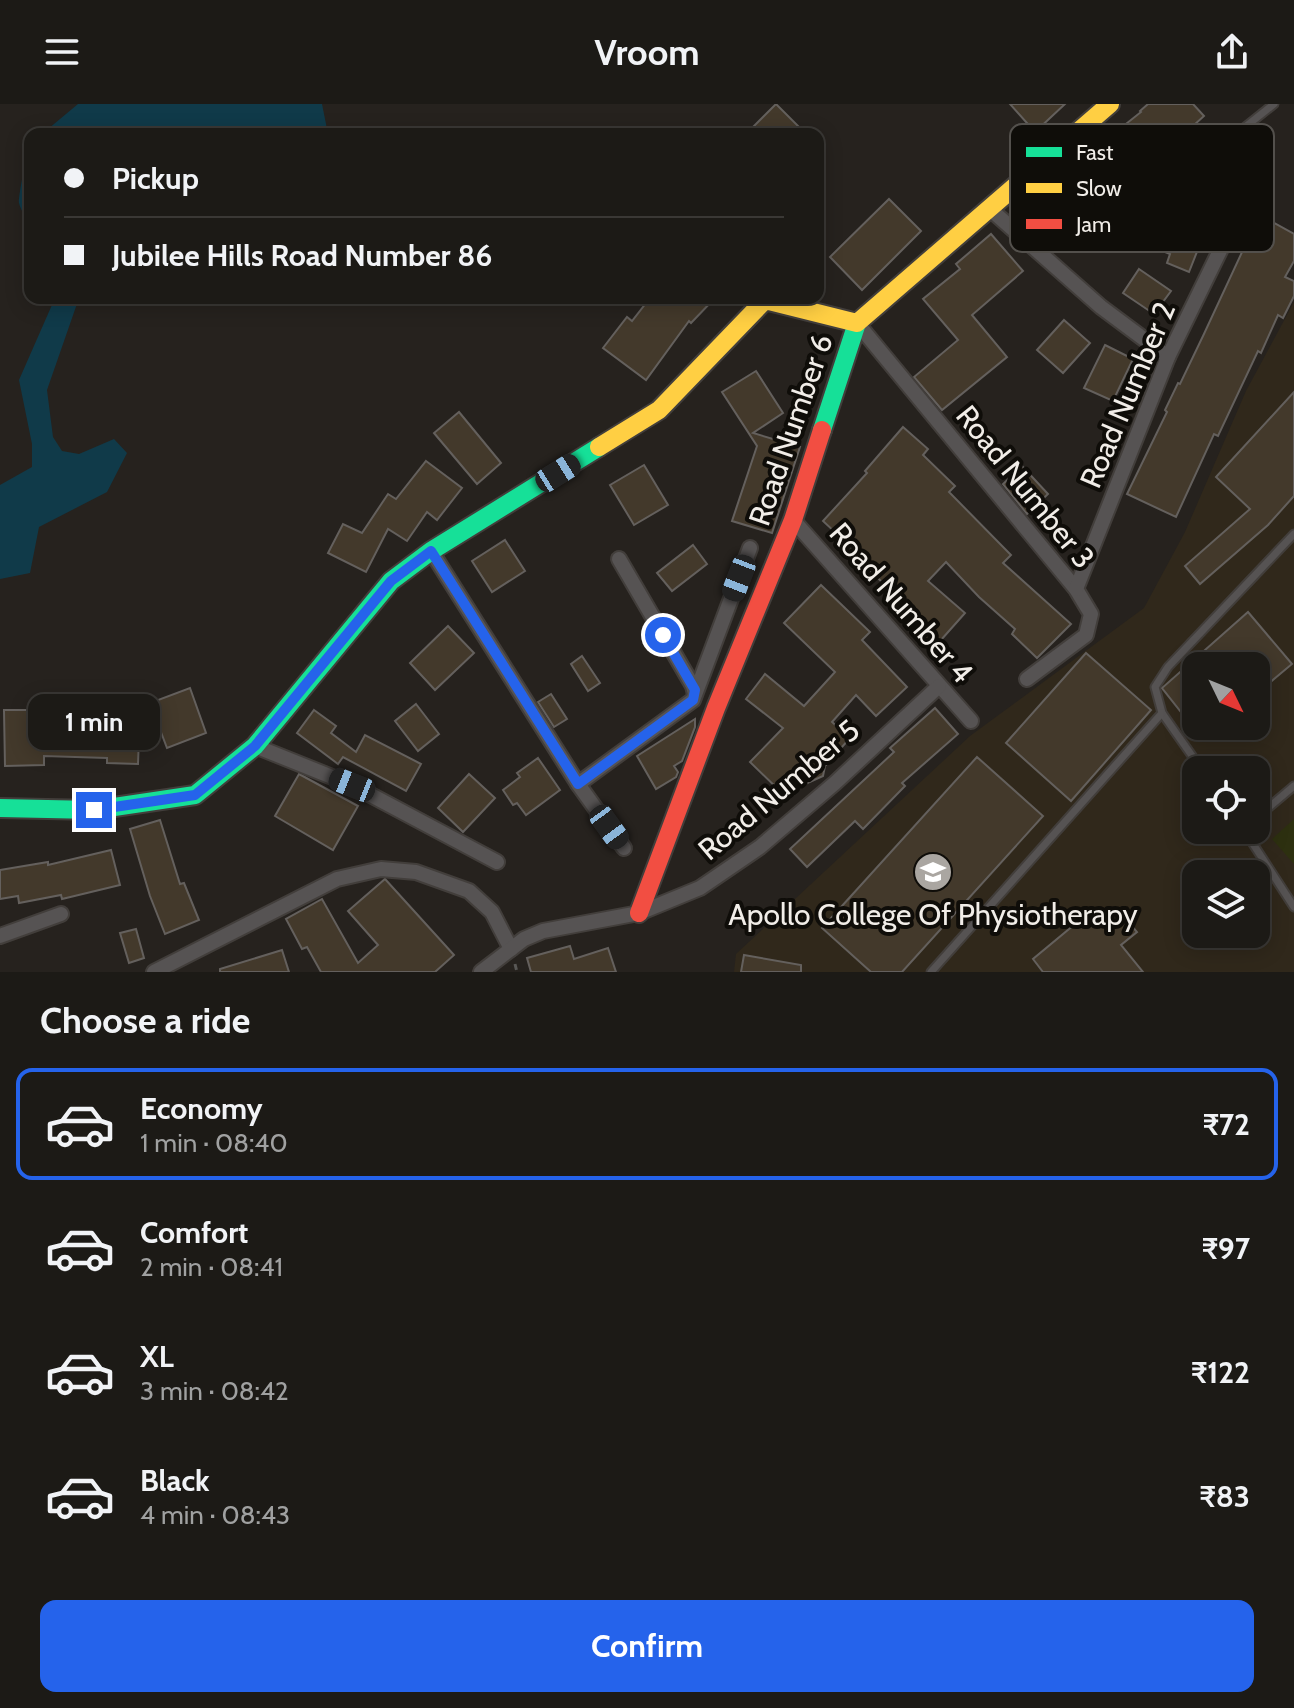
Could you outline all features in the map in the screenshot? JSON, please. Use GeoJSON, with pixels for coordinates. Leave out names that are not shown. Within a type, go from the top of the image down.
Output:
{"type":"FeatureCollection","features":[{"type":"Feature","properties":{"kind":"street"},"geometry":{"type":"LineString","coordinates":[[1087,124],[1110,104]]}},
{"type":"Feature","properties":{"kind":"street"},"geometry":{"type":"LineString","coordinates":[[783,304],[857,323],[1010,192]]}},
{"type":"Feature","properties":{"kind":"street"},"geometry":{"type":"LineString","coordinates":[[990,209],[1010,227]]}},
{"type":"Feature","properties":{"kind":"street"},"geometry":{"type":"LineString","coordinates":[[1039,252],[1101,307],[1168,357]]}},
{"type":"Feature","properties":{"kind":"street","name":"Road Number 2"},"geometry":{"type":"LineString","coordinates":[[1076,589],[1168,357],[1219,252]]}},
{"type":"Feature","properties":{"kind":"street"},"geometry":{"type":"LineString","coordinates":[[0,808],[94,810],[195,795],[255,746],[391,581],[431,551],[659,410],[759,304]]}},
{"type":"Feature","properties":{"kind":"street","name":"Road Number 6"},"geometry":{"type":"LineString","coordinates":[[639,913],[716,708],[793,520],[857,323]]}},
{"type":"Feature","properties":{"kind":"street","name":"Road Number 3"},"geometry":{"type":"LineString","coordinates":[[857,323],[1076,589],[1091,614],[1086,635],[1027,679]]}},
{"type":"Feature","properties":{"kind":"street","name":"Road Number 4"},"geometry":{"type":"LineString","coordinates":[[793,520],[971,721]]}},
{"type":"Feature","properties":{"kind":"street"},"geometry":{"type":"LineString","coordinates":[[578,784],[689,705],[750,548]]}},
{"type":"Feature","properties":{"kind":"street"},"geometry":{"type":"LineString","coordinates":[[431,551],[578,784],[624,848]]}},
{"type":"Feature","properties":{"kind":"street"},"geometry":{"type":"LineString","coordinates":[[619,559],[695,694]]}},
{"type":"Feature","properties":{"kind":"street","name":"Road Number 5"},"geometry":{"type":"LineString","coordinates":[[481,972],[511,949],[543,931],[639,913],[700,888],[760,847],[835,783],[939,686]]}},
{"type":"Feature","properties":{"kind":"street"},"geometry":{"type":"LineString","coordinates":[[255,746],[352,785],[497,862]]}},
{"type":"Feature","properties":{"kind":"street"},"geometry":{"type":"LineString","coordinates":[[154,972],[337,879],[381,869],[416,872],[469,891],[492,912],[511,949]]}},
{"type":"Feature","properties":{"kind":"street"},"geometry":{"type":"LineString","coordinates":[[0,936],[61,914]]}},
{"type":"Feature","properties":{"kind":"lane"},"geometry":{"type":"LineString","coordinates":[[1249,124],[1274,104]]}},
{"type":"Feature","properties":{"kind":"lane"},"geometry":{"type":"LineString","coordinates":[[1192,756],[1162,713],[1155,687],[1168,667],[1294,534]]}},
{"type":"Feature","properties":{"kind":"lane"},"geometry":{"type":"LineString","coordinates":[[931,972],[1162,713]]}},
{"type":"Feature","properties":{"kind":"lane"},"geometry":{"type":"LineString","coordinates":[[1270,806],[1294,786]]}},
{"type":"Feature","properties":{"kind":"lane"},"geometry":{"type":"LineString","coordinates":[[1253,844],[1294,907]]}},
{"type":"Feature","properties":{"kind":"shaded area"},"geometry":{"type":"Polygon","coordinates":[[[1294,302],[1294,972],[734,972],[736,954],[970,736],[1144,608],[1185,532],[1246,391],[1294,302]]]}},
{"type":"Feature","properties":{"kind":"green space"},"geometry":{"type":"Polygon","coordinates":[[[1294,819],[1294,864],[1272,839],[1294,819]]]}},
{"type":"Feature","properties":{"kind":"water"},"geometry":{"type":"Polygon","coordinates":[[[78,104],[322,104],[327,128],[49,128],[78,104]]]}},
{"type":"Feature","properties":{"kind":"water"},"geometry":{"type":"Polygon","coordinates":[[[24,170],[24,214],[19,203],[24,170]]]}},
{"type":"Feature","properties":{"kind":"water"},"geometry":{"type":"Polygon","coordinates":[[[52,304],[77,304],[47,390],[53,437],[62,451],[79,454],[114,439],[127,453],[107,492],[39,527],[30,573],[0,579],[0,485],[32,467],[32,444],[19,380],[52,304]]]}},
{"type":"Feature","properties":{"kind":"building"},"geometry":{"type":"Polygon","coordinates":[[[776,104],[800,128],[752,128],[776,104]]]}},
{"type":"Feature","properties":{"kind":"building"},"geometry":{"type":"Polygon","coordinates":[[[1010,104],[1065,104],[1044,124],[1028,124],[1010,104]]]}},
{"type":"Feature","properties":{"kind":"building"},"geometry":{"type":"Polygon","coordinates":[[[1148,104],[1193,104],[1204,116],[1195,124],[1126,124],[1148,104]]]}},
{"type":"Feature","properties":{"kind":"building"},"geometry":{"type":"Polygon","coordinates":[[[889,199],[921,231],[862,290],[830,257],[889,199]]]}},
{"type":"Feature","properties":{"kind":"building"},"geometry":{"type":"Polygon","coordinates":[[[1274,223],[1294,234],[1294,261],[1285,277],[1294,281],[1294,296],[1283,318],[1278,315],[1261,353],[1258,351],[1218,436],[1214,434],[1176,517],[1127,494],[1242,252],[1274,252],[1274,223]]]}},
{"type":"Feature","properties":{"kind":"building"},"geometry":{"type":"Polygon","coordinates":[[[991,234],[1023,271],[972,315],[1007,357],[942,410],[914,377],[958,340],[923,299],[960,269],[956,264],[991,234]]]}},
{"type":"Feature","properties":{"kind":"building"},"geometry":{"type":"Polygon","coordinates":[[[1165,252],[1197,252],[1189,272],[1167,263],[1170,254],[1165,252]]]}},
{"type":"Feature","properties":{"kind":"building"},"geometry":{"type":"Polygon","coordinates":[[[1139,269],[1171,291],[1154,314],[1123,293],[1139,269]]]}},
{"type":"Feature","properties":{"kind":"building"},"geometry":{"type":"Polygon","coordinates":[[[645,304],[709,304],[691,323],[689,321],[646,380],[603,348],[627,317],[632,321],[645,304]]]}},
{"type":"Feature","properties":{"kind":"building"},"geometry":{"type":"Polygon","coordinates":[[[1064,320],[1090,343],[1063,373],[1037,350],[1064,320]]]}},
{"type":"Feature","properties":{"kind":"building"},"geometry":{"type":"Polygon","coordinates":[[[1105,345],[1133,359],[1113,401],[1084,388],[1105,345]]]}},
{"type":"Feature","properties":{"kind":"building"},"geometry":{"type":"Polygon","coordinates":[[[756,371],[783,413],[753,433],[800,447],[772,533],[732,521],[757,446],[722,392],[756,371]]]}},
{"type":"Feature","properties":{"kind":"building"},"geometry":{"type":"Polygon","coordinates":[[[1294,392],[1294,496],[1268,525],[1200,584],[1185,566],[1250,509],[1216,477],[1294,392]]]}},
{"type":"Feature","properties":{"kind":"building"},"geometry":{"type":"Polygon","coordinates":[[[459,412],[501,463],[477,484],[434,433],[459,412]]]}},
{"type":"Feature","properties":{"kind":"building"},"geometry":{"type":"Polygon","coordinates":[[[903,427],[928,449],[923,455],[955,486],[949,492],[1011,555],[1003,563],[1071,624],[1037,658],[1012,634],[1015,629],[946,562],[928,581],[965,613],[933,649],[909,627],[915,620],[878,586],[882,582],[823,521],[903,427]]]}},
{"type":"Feature","properties":{"kind":"building"},"geometry":{"type":"Polygon","coordinates":[[[426,461],[462,488],[437,520],[427,512],[407,541],[388,529],[366,572],[328,553],[343,524],[362,533],[388,494],[396,499],[426,461]]]}},
{"type":"Feature","properties":{"kind":"building"},"geometry":{"type":"Polygon","coordinates":[[[644,465],[668,505],[634,525],[610,485],[644,465]]]}},
{"type":"Feature","properties":{"kind":"building"},"geometry":{"type":"Polygon","coordinates":[[[1022,466],[1048,494],[1027,514],[1003,484],[1022,466]]]}},
{"type":"Feature","properties":{"kind":"building"},"geometry":{"type":"Polygon","coordinates":[[[505,540],[525,571],[492,592],[472,561],[505,540]]]}},
{"type":"Feature","properties":{"kind":"building"},"geometry":{"type":"Polygon","coordinates":[[[693,545],[707,564],[672,591],[657,573],[693,545]]]}},
{"type":"Feature","properties":{"kind":"building"},"geometry":{"type":"Polygon","coordinates":[[[821,585],[870,632],[862,640],[907,687],[876,716],[856,695],[832,722],[850,738],[825,766],[823,776],[783,794],[750,762],[783,728],[746,699],[765,674],[804,706],[835,672],[784,623],[821,585]]]}},
{"type":"Feature","properties":{"kind":"building"},"geometry":{"type":"Polygon","coordinates":[[[1248,612],[1292,664],[1270,682],[1270,652],[1203,652],[1248,612]]]}},
{"type":"Feature","properties":{"kind":"building"},"geometry":{"type":"Polygon","coordinates":[[[448,626],[474,653],[435,690],[410,663],[448,626]]]}},
{"type":"Feature","properties":{"kind":"building"},"geometry":{"type":"Polygon","coordinates":[[[1086,653],[1151,710],[1071,801],[1006,743],[1086,653]]]}},
{"type":"Feature","properties":{"kind":"building"},"geometry":{"type":"Polygon","coordinates":[[[582,656],[600,683],[588,691],[571,664],[582,656]]]}},
{"type":"Feature","properties":{"kind":"building"},"geometry":{"type":"Polygon","coordinates":[[[1182,670],[1182,713],[1162,688],[1182,670]]]}},
{"type":"Feature","properties":{"kind":"building"},"geometry":{"type":"Polygon","coordinates":[[[190,688],[206,733],[167,748],[150,703],[190,688]]]}},
{"type":"Feature","properties":{"kind":"building"},"geometry":{"type":"Polygon","coordinates":[[[551,694],[567,719],[554,727],[538,702],[551,694]]]}},
{"type":"Feature","properties":{"kind":"building"},"geometry":{"type":"Polygon","coordinates":[[[416,704],[439,734],[418,751],[395,721],[416,704]]]}},
{"type":"Feature","properties":{"kind":"building"},"geometry":{"type":"Polygon","coordinates":[[[935,708],[958,734],[902,783],[905,786],[863,829],[855,821],[807,867],[790,849],[894,752],[890,748],[935,708]]]}},
{"type":"Feature","properties":{"kind":"building"},"geometry":{"type":"Polygon","coordinates":[[[108,709],[140,710],[138,764],[107,763],[107,758],[44,756],[44,765],[5,766],[4,710],[108,714],[108,709]]]}},
{"type":"Feature","properties":{"kind":"building"},"geometry":{"type":"Polygon","coordinates":[[[314,710],[336,726],[331,733],[356,752],[365,735],[421,764],[406,791],[343,757],[338,764],[297,733],[314,710]]]}},
{"type":"Feature","properties":{"kind":"building"},"geometry":{"type":"Polygon","coordinates":[[[695,719],[682,761],[674,766],[678,772],[676,777],[656,789],[637,756],[695,719]]]}},
{"type":"Feature","properties":{"kind":"building","name":"Apollo College Of Physiotherapy"},"geometry":{"type":"Polygon","coordinates":[[[977,757],[1043,816],[902,972],[871,972],[822,928],[977,757]]]}},
{"type":"Feature","properties":{"kind":"building"},"geometry":{"type":"Polygon","coordinates":[[[538,758],[560,790],[526,815],[517,803],[513,805],[503,790],[520,777],[517,773],[538,758]]]}},
{"type":"Feature","properties":{"kind":"building"},"geometry":{"type":"Polygon","coordinates":[[[299,774],[358,806],[333,850],[275,816],[299,774]]]}},
{"type":"Feature","properties":{"kind":"building"},"geometry":{"type":"Polygon","coordinates":[[[469,774],[495,798],[463,832],[438,808],[469,774]]]}},
{"type":"Feature","properties":{"kind":"building"},"geometry":{"type":"Polygon","coordinates":[[[160,820],[180,884],[184,883],[199,920],[165,934],[130,829],[160,820]]]}},
{"type":"Feature","properties":{"kind":"building"},"geometry":{"type":"Polygon","coordinates":[[[111,850],[120,885],[62,899],[61,895],[19,903],[18,896],[0,899],[0,870],[48,862],[48,865],[111,850]]]}},
{"type":"Feature","properties":{"kind":"building"},"geometry":{"type":"Polygon","coordinates":[[[385,879],[454,955],[435,972],[321,972],[307,947],[302,949],[286,919],[322,899],[358,963],[378,945],[348,911],[385,879]]]}},
{"type":"Feature","properties":{"kind":"building"},"geometry":{"type":"Polygon","coordinates":[[[1092,910],[1106,927],[1122,914],[1137,932],[1121,945],[1143,972],[1043,972],[1033,959],[1092,910]]]}},
{"type":"Feature","properties":{"kind":"building"},"geometry":{"type":"Polygon","coordinates":[[[136,929],[144,958],[129,963],[120,933],[136,929]]]}},
{"type":"Feature","properties":{"kind":"building"},"geometry":{"type":"Polygon","coordinates":[[[570,946],[574,959],[608,948],[616,972],[531,972],[527,958],[570,946]]]}},
{"type":"Feature","properties":{"kind":"building"},"geometry":{"type":"Polygon","coordinates":[[[282,950],[289,972],[220,972],[220,969],[282,950]]]}},
{"type":"Feature","properties":{"kind":"building"},"geometry":{"type":"Polygon","coordinates":[[[744,955],[801,965],[801,972],[741,972],[744,955]]]}},
{"type":"Feature","properties":{"kind":"traffic: fast"},"geometry":{"type":"LineString","coordinates":[[822,430],[857,323]]}},
{"type":"Feature","properties":{"kind":"traffic: fast"},"geometry":{"type":"LineString","coordinates":[[0,808],[94,810],[195,795],[255,746],[391,581],[431,551],[599,447]]}},
{"type":"Feature","properties":{"kind":"traffic: slow"},"geometry":{"type":"LineString","coordinates":[[1087,124],[1110,104]]}},
{"type":"Feature","properties":{"kind":"traffic: slow"},"geometry":{"type":"LineString","coordinates":[[781,304],[857,323],[1010,191]]}},
{"type":"Feature","properties":{"kind":"traffic: slow"},"geometry":{"type":"LineString","coordinates":[[599,447],[659,410],[761,304]]}},
{"type":"Feature","properties":{"kind":"traffic: jam"},"geometry":{"type":"LineString","coordinates":[[639,913],[716,708],[793,520],[822,430]]}},
{"type":"Feature","properties":{"kind":"place","name":"Apollo College Of Physiotherapy"},"geometry":{"type":"Point","coordinates":[933,872]}},
{"type":"Feature","properties":{"kind":"route"},"geometry":{"type":"LineString","coordinates":[[94,810],[195,795],[255,746],[391,581],[431,551],[578,784],[693,700],[695,690],[663,635]]}}]}
